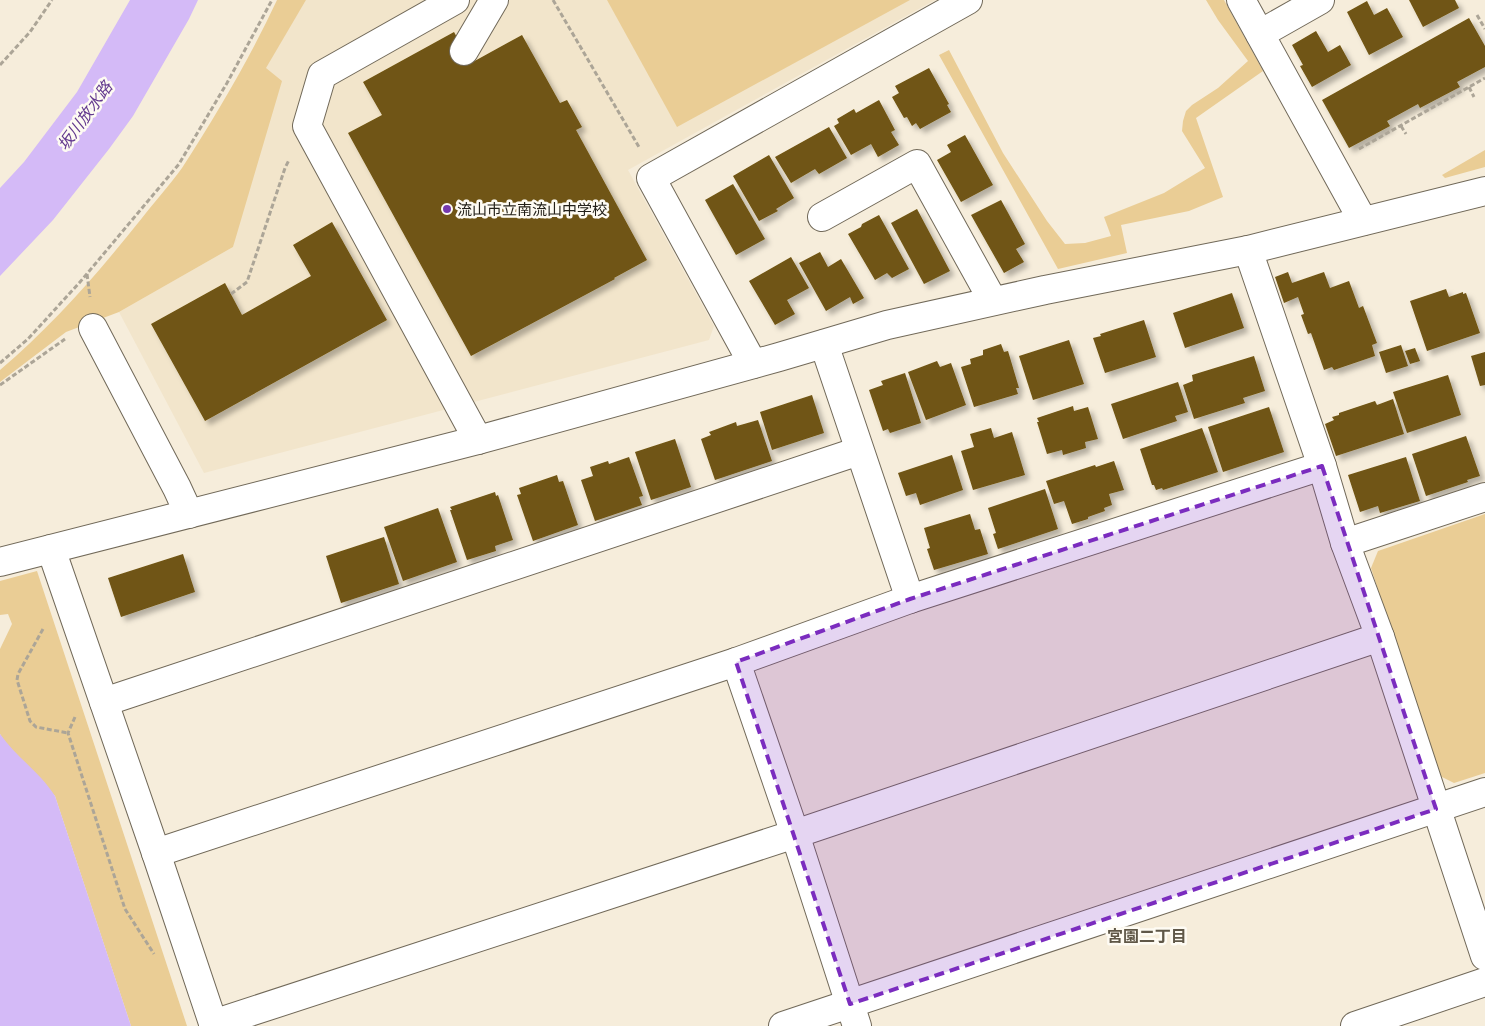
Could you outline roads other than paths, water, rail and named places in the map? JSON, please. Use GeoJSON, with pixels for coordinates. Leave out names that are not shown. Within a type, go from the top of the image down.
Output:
{"type":"FeatureCollection","features":[{"type":"Feature","properties":{"kind":"street"},"geometry":{"type":"LineString","coordinates":[[455,0],[322,76],[307,126],[478,440]]}},
{"type":"Feature","properties":{"kind":"street"},"geometry":{"type":"LineString","coordinates":[[464,51],[494,0]]}},
{"type":"Feature","properties":{"kind":"street"},"geometry":{"type":"LineString","coordinates":[[753,364],[651,178],[968,0]]}},
{"type":"Feature","properties":{"kind":"street"},"geometry":{"type":"LineString","coordinates":[[1241,0],[1363,220]]}},
{"type":"Feature","properties":{"kind":"street"},"geometry":{"type":"LineString","coordinates":[[1260,34],[1320,0]]}},
{"type":"Feature","properties":{"kind":"street"},"geometry":{"type":"LineString","coordinates":[[822,216],[917,164],[994,301]]}},
{"type":"Feature","properties":{"kind":"street"},"geometry":{"type":"LineString","coordinates":[[0,562],[478,440],[824,344],[887,324],[1248,250],[1485,191]]}},
{"type":"Feature","properties":{"kind":"street"},"geometry":{"type":"LineString","coordinates":[[1248,250],[1322,466],[1345,544],[1380,637],[1485,956]]}},
{"type":"Feature","properties":{"kind":"street"},"geometry":{"type":"LineString","coordinates":[[93,328],[177,488],[188,514]]}},
{"type":"Feature","properties":{"kind":"street"},"geometry":{"type":"LineString","coordinates":[[824,344],[910,599]]}},
{"type":"Feature","properties":{"kind":"street"},"geometry":{"type":"LineString","coordinates":[[104,702],[859,451]]}},
{"type":"Feature","properties":{"kind":"street"},"geometry":{"type":"LineString","coordinates":[[156,853],[736,662],[910,599],[1322,466]]}},
{"type":"Feature","properties":{"kind":"street"},"geometry":{"type":"LineString","coordinates":[[1345,544],[1485,497]]}},
{"type":"Feature","properties":{"kind":"street"},"geometry":{"type":"LineString","coordinates":[[51,549],[213,1025],[795,834],[1380,637]]}},
{"type":"Feature","properties":{"kind":"street"},"geometry":{"type":"LineString","coordinates":[[736,662],[795,834],[853,1015]]}},
{"type":"Feature","properties":{"kind":"street"},"geometry":{"type":"LineString","coordinates":[[783,1026],[853,1015],[1485,792]]}},
{"type":"Feature","properties":{"kind":"street"},"geometry":{"type":"LineString","coordinates":[[1355,1026],[1485,982]]}},
{"type":"Feature","properties":{"kind":"water","name":"坂川放水路"},"geometry":{"type":"Polygon","coordinates":[[[130,0],[198,0],[133,116],[53,220],[0,276],[0,188],[24,162],[77,92],[130,0]]]}},
{"type":"Feature","properties":{"kind":"water"},"geometry":{"type":"Polygon","coordinates":[[[0,734],[42,779],[55,796],[131,1026],[0,1026],[0,734]]]}},
{"type":"Feature","properties":{"kind":"place","name":"流山市立南流山中学校"},"geometry":{"type":"Point","coordinates":[447,209]}},
{"type":"Feature","properties":{"kind":"district","name":"宮園二丁目"},"geometry":{"type":"Point","coordinates":[1147,936]}}]}
